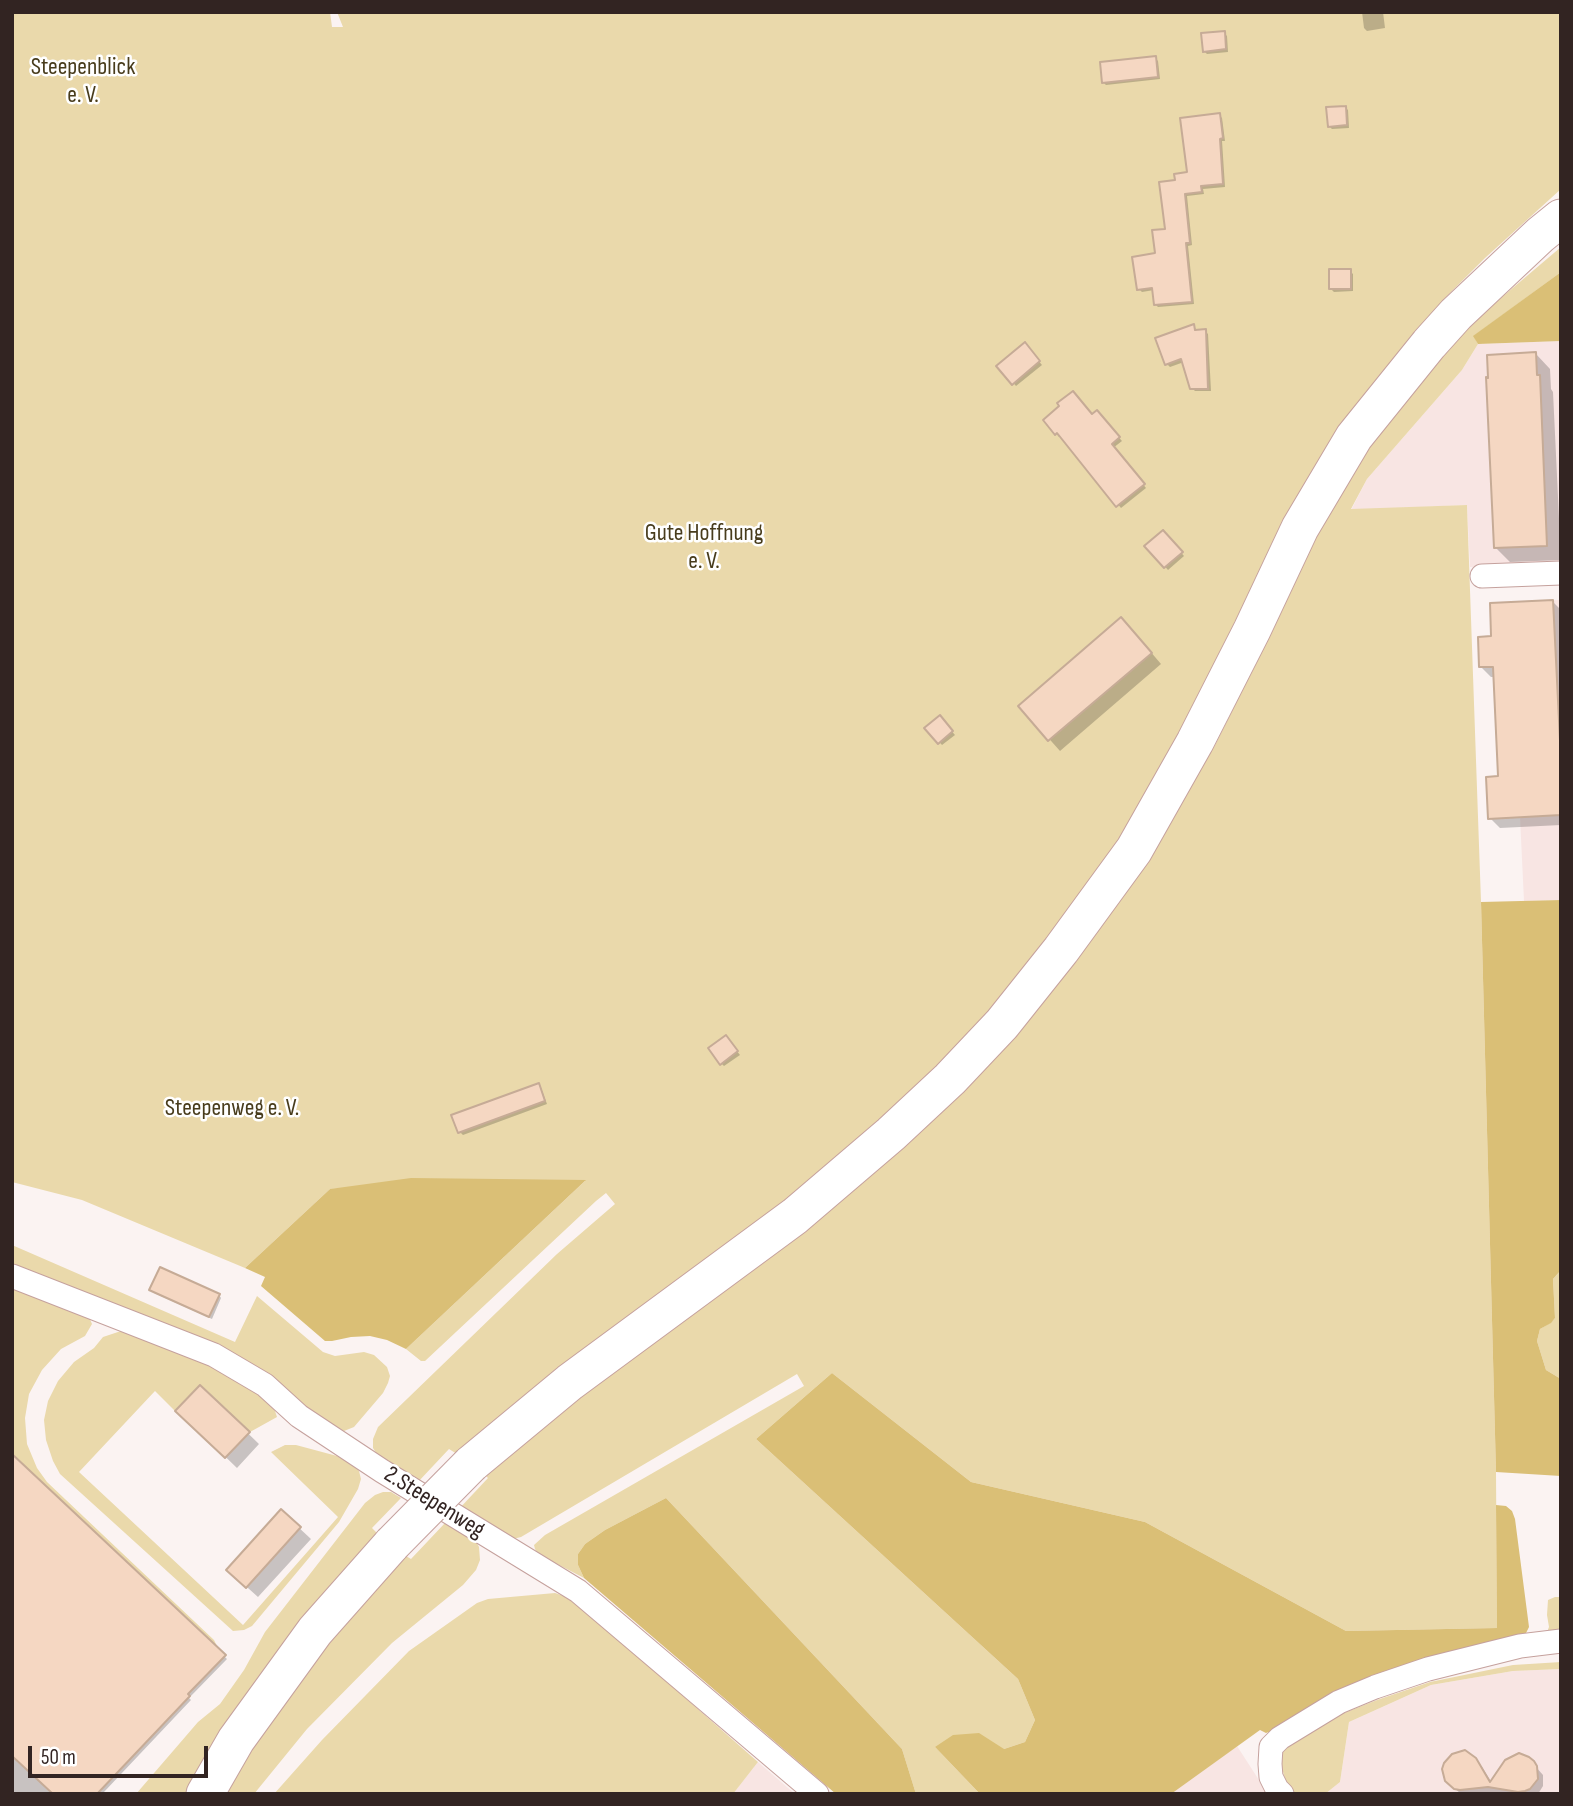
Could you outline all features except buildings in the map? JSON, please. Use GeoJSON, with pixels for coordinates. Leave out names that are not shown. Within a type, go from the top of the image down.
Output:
{"type":"FeatureCollection","features":[{"type":"Feature","properties":{"kind":"main road"},"geometry":{"type":"LineString","coordinates":[[205,1794],[236,1740],[315,1631],[392,1544],[471,1464],[570,1382],[795,1216],[891,1134],[950,1079],[1002,1024],[1061,950],[1134,850],[1195,742],[1300,528],[1354,437],[1447,324],[1554,221]]}},
{"type":"Feature","properties":{"kind":"street"},"geometry":{"type":"LineString","coordinates":[[1482,576],[1561,573]]}},
{"type":"Feature","properties":{"kind":"street","name":"2.Steepenweg"},"geometry":{"type":"LineString","coordinates":[[12,1276],[214,1356],[265,1385],[299,1416],[382,1471],[578,1591],[817,1794]]}},
{"type":"Feature","properties":{"kind":"street"},"geometry":{"type":"LineString","coordinates":[[1282,1794],[1271,1777],[1271,1747],[1280,1738],[1339,1702],[1428,1669],[1520,1646],[1561,1641]]}},
{"type":"Feature","properties":{"kind":"shaded area"},"geometry":{"type":"Polygon","coordinates":[[[1561,272],[1561,341],[1478,344],[1473,336],[1561,272]]]}},
{"type":"Feature","properties":{"kind":"shaded area"},"geometry":{"type":"Polygon","coordinates":[[[1561,341],[1561,564],[1470,567],[1467,505],[1351,510],[1367,479],[1462,370],[1478,344],[1561,341]]]}},
{"type":"Feature","properties":{"kind":"shaded area"},"geometry":{"type":"Polygon","coordinates":[[[1561,600],[1561,900],[1524,901],[1520,817],[1523,601],[1561,600]]]}},
{"type":"Feature","properties":{"kind":"shaded area"},"geometry":{"type":"Polygon","coordinates":[[[1561,900],[1561,1270],[1553,1279],[1555,1318],[1540,1329],[1537,1341],[1546,1370],[1561,1379],[1561,1476],[1496,1472],[1481,902],[1561,900]]]}},
{"type":"Feature","properties":{"kind":"shaded area"},"geometry":{"type":"Polygon","coordinates":[[[411,1178],[586,1180],[406,1349],[370,1336],[325,1341],[261,1286],[265,1277],[245,1268],[330,1189],[411,1178]]]}},
{"type":"Feature","properties":{"kind":"shaded area"},"geometry":{"type":"Polygon","coordinates":[[[832,1373],[971,1482],[1145,1522],[1346,1631],[1497,1628],[1496,1505],[1506,1506],[1515,1519],[1529,1627],[1520,1637],[1266,1733],[1260,1730],[1171,1794],[980,1794],[935,1747],[953,1735],[979,1733],[1004,1749],[1025,1742],[1035,1720],[1018,1679],[756,1439],[832,1373]]]}},
{"type":"Feature","properties":{"kind":"shaded area"},"geometry":{"type":"Polygon","coordinates":[[[666,1498],[902,1749],[916,1794],[836,1794],[584,1578],[578,1565],[578,1554],[585,1544],[605,1530],[666,1498]]]}},
{"type":"Feature","properties":{"kind":"shaded area"},"geometry":{"type":"Polygon","coordinates":[[[1561,1669],[1561,1794],[1325,1794],[1340,1782],[1349,1722],[1431,1685],[1513,1671],[1561,1669]]]}},
{"type":"Feature","properties":{"kind":"shaded area"},"geometry":{"type":"Polygon","coordinates":[[[1237,1746],[1268,1794],[1171,1794],[1173,1791],[1237,1746]]]}},
{"type":"Feature","properties":{"kind":"shaded area"},"geometry":{"type":"Polygon","coordinates":[[[758,1762],[795,1794],[733,1794],[758,1762]]]}},
{"type":"Feature","properties":{"kind":"green space","name":"Gute Hoffnung e. V."},"geometry":{"type":"Polygon","coordinates":[[[12,12],[330,12],[332,27],[343,27],[337,12],[1561,12],[1561,189],[1443,300],[1343,428],[1182,735],[1119,840],[1048,938],[988,1012],[878,1123],[784,1202],[457,1454],[449,1449],[418,1482],[378,1456],[373,1448],[373,1439],[378,1427],[557,1254],[615,1204],[606,1193],[425,1361],[421,1361],[406,1349],[585,1181],[330,1189],[245,1268],[82,1200],[12,1182],[12,12]]]}},
{"type":"Feature","properties":{"kind":"green space"},"geometry":{"type":"Polygon","coordinates":[[[1561,247],[1561,272],[1474,336],[1478,344],[1462,370],[1367,479],[1351,509],[1467,505],[1481,902],[1496,1472],[1497,1628],[1346,1631],[1145,1522],[971,1482],[832,1373],[756,1439],[1018,1679],[1035,1720],[1025,1742],[1004,1749],[935,1747],[980,1794],[916,1794],[902,1749],[666,1498],[605,1530],[585,1544],[578,1554],[578,1565],[584,1578],[538,1554],[535,1549],[534,1545],[545,1535],[804,1386],[797,1374],[521,1537],[513,1539],[458,1510],[488,1478],[485,1475],[583,1391],[805,1228],[1147,858],[1215,745],[1269,637],[1315,535],[1370,442],[1440,354],[1468,326],[1561,247]]]}},
{"type":"Feature","properties":{"kind":"green space"},"geometry":{"type":"Polygon","coordinates":[[[12,1245],[235,1342],[257,1296],[323,1352],[335,1356],[364,1352],[374,1355],[387,1367],[390,1376],[388,1383],[383,1393],[354,1427],[344,1431],[308,1410],[12,1267],[12,1245]]]}},
{"type":"Feature","properties":{"kind":"green space"},"geometry":{"type":"Polygon","coordinates":[[[1561,1270],[1561,1379],[1546,1370],[1537,1341],[1540,1329],[1555,1318],[1553,1279],[1561,1270]]]}},
{"type":"Feature","properties":{"kind":"green space"},"geometry":{"type":"Polygon","coordinates":[[[12,1287],[89,1317],[92,1324],[85,1336],[61,1349],[42,1370],[29,1394],[25,1418],[27,1444],[37,1468],[47,1482],[214,1640],[217,1646],[12,1454],[12,1287]]]}},
{"type":"Feature","properties":{"kind":"green space"},"geometry":{"type":"Polygon","coordinates":[[[121,1331],[203,1362],[260,1391],[273,1405],[277,1417],[250,1432],[200,1385],[175,1411],[155,1391],[79,1472],[243,1625],[338,1517],[271,1452],[285,1445],[296,1445],[337,1456],[359,1471],[361,1479],[358,1489],[339,1522],[252,1626],[244,1630],[233,1631],[60,1474],[53,1461],[46,1440],[44,1420],[48,1401],[58,1381],[74,1362],[94,1348],[103,1337],[121,1331]]]}},
{"type":"Feature","properties":{"kind":"green space"},"geometry":{"type":"Polygon","coordinates":[[[383,1492],[391,1492],[401,1498],[372,1528],[378,1534],[223,1733],[186,1794],[136,1794],[198,1722],[220,1704],[244,1670],[265,1632],[365,1503],[383,1492]]]}},
{"type":"Feature","properties":{"kind":"green space"},"geometry":{"type":"Polygon","coordinates":[[[445,1523],[476,1541],[480,1560],[476,1570],[463,1585],[392,1643],[307,1729],[254,1794],[225,1794],[252,1750],[328,1645],[406,1556],[411,1559],[445,1523]]]}},
{"type":"Feature","properties":{"kind":"green space"},"geometry":{"type":"Polygon","coordinates":[[[555,1593],[573,1599],[758,1762],[733,1794],[274,1794],[322,1740],[409,1651],[477,1603],[488,1599],[555,1593]]]}},
{"type":"Feature","properties":{"kind":"green space"},"geometry":{"type":"Polygon","coordinates":[[[1561,1597],[1561,1631],[1547,1632],[1548,1600],[1561,1597]]]}},
{"type":"Feature","properties":{"kind":"green space"},"geometry":{"type":"Polygon","coordinates":[[[1561,1662],[1561,1669],[1513,1671],[1431,1685],[1349,1722],[1340,1782],[1325,1794],[1295,1794],[1286,1783],[1281,1764],[1283,1752],[1289,1745],[1344,1713],[1430,1682],[1513,1665],[1561,1662]]]}},
{"type":"Feature","properties":{"kind":"park label","name":"Steepenblick e. V."},"geometry":{"type":"Point","coordinates":[83,82]}},
{"type":"Feature","properties":{"kind":"park label","name":"Steepenweg e. V."},"geometry":{"type":"Point","coordinates":[232,1109]}}]}
